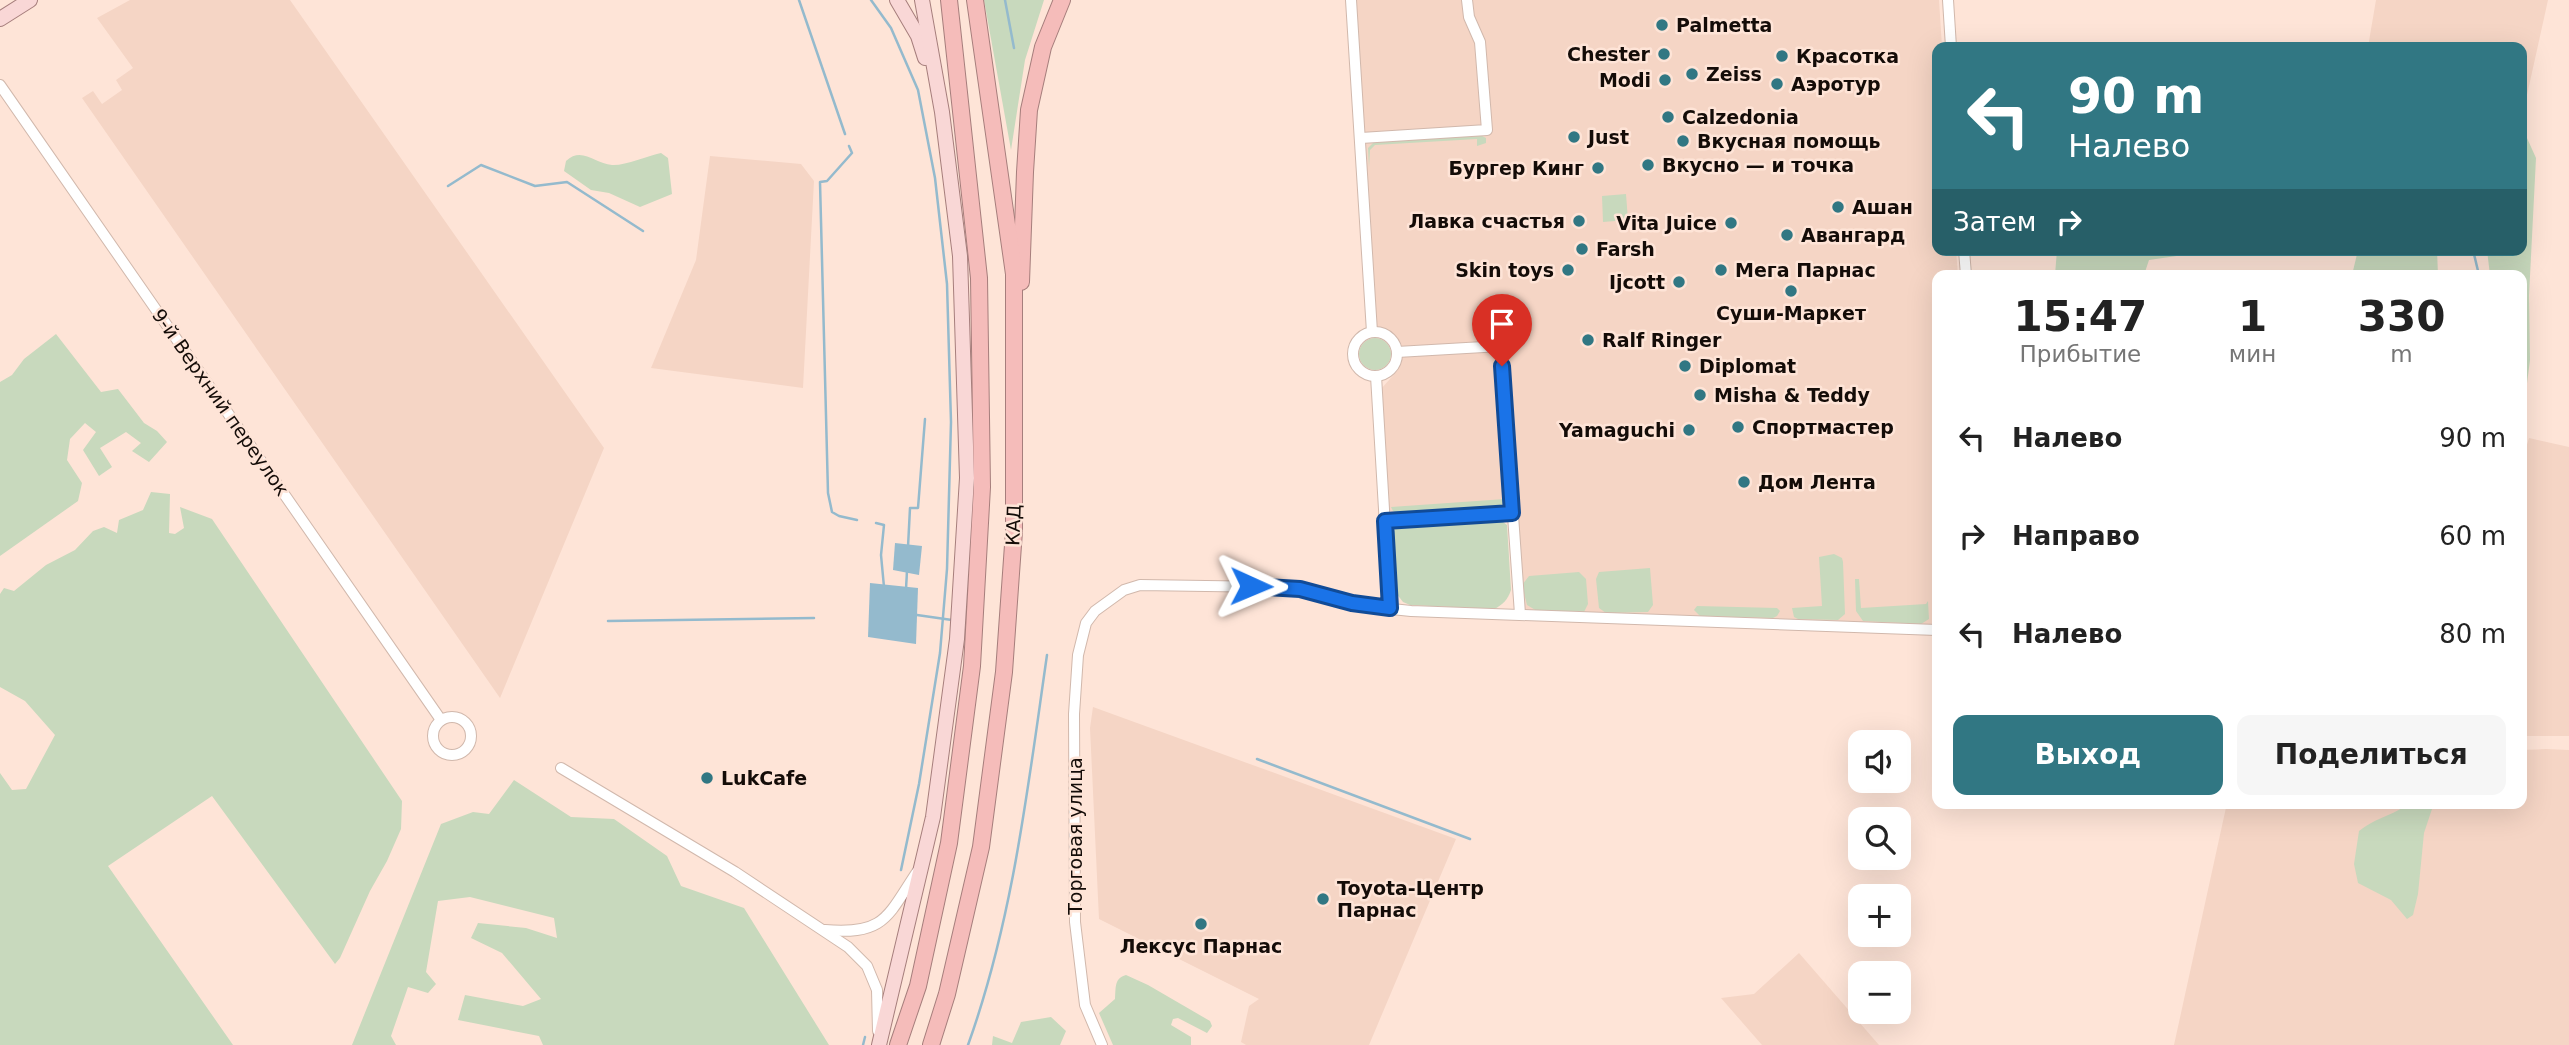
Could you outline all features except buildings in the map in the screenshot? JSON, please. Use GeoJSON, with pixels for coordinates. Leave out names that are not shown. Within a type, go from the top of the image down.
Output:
{"type":"FeatureCollection","features":[{"type":"Feature","properties":{"kind":"highway","name":"КАД"},"geometry":{"type":"LineString","coordinates":[[898,1045],[918,986],[948,843],[972,666],[982,487],[979,278],[949,0]]}},
{"type":"Feature","properties":{"kind":"highway","name":"КАД"},"geometry":{"type":"LineString","coordinates":[[931,1045],[947,994],[981,847],[1004,671],[1014,531],[1014,274],[975,0]]}},
{"type":"Feature","properties":{"kind":"highway"},"geometry":{"type":"LineString","coordinates":[[1015,328],[1023,272],[1029,110],[1042,47],[1062,0]]}},
{"type":"Feature","properties":{"kind":"main road"},"geometry":{"type":"LineString","coordinates":[[0,19],[30,0]]}},
{"type":"Feature","properties":{"kind":"main road"},"geometry":{"type":"LineString","coordinates":[[897,0],[918,36],[942,112]]}},
{"type":"Feature","properties":{"kind":"main road"},"geometry":{"type":"LineString","coordinates":[[879,1045],[933,817],[957,639],[967,478],[960,256],[942,112],[922,0]]}},
{"type":"Feature","properties":{"kind":"street"},"geometry":{"type":"LineString","coordinates":[[1352,0],[1372,332]]}},
{"type":"Feature","properties":{"kind":"street"},"geometry":{"type":"LineString","coordinates":[[1361,138],[1487,130],[1480,42],[1469,17],[1467,0]]}},
{"type":"Feature","properties":{"kind":"street"},"geometry":{"type":"LineString","coordinates":[[1948,0],[1951,42]]}},
{"type":"Feature","properties":{"kind":"street","name":"9-й Верхний переулок"},"geometry":{"type":"LineString","coordinates":[[0,85],[441,720]]}},
{"type":"Feature","properties":{"kind":"street"},"geometry":{"type":"LineString","coordinates":[[1372,332],[1380,332],[1392,340],[1397,352],[1394,366],[1383,375],[1376,376],[1358,369],[1352,356],[1356,343],[1372,332]]}},
{"type":"Feature","properties":{"kind":"street"},"geometry":{"type":"LineString","coordinates":[[1397,352],[1501,346],[1520,614]]}},
{"type":"Feature","properties":{"kind":"street"},"geometry":{"type":"LineString","coordinates":[[1376,376],[1390,608],[1932,630]]}},
{"type":"Feature","properties":{"kind":"street"},"geometry":{"type":"LineString","coordinates":[[1385,521],[1512,513]]}},
{"type":"Feature","properties":{"kind":"street","name":"Торговая улица"},"geometry":{"type":"LineString","coordinates":[[1102,1045],[1085,1005],[1077,953],[1075,912],[1074,714],[1078,655],[1086,623],[1095,611],[1110,599],[1124,590],[1140,585],[1279,587],[1300,589],[1352,603],[1390,608]]}},
{"type":"Feature","properties":{"kind":"street"},"geometry":{"type":"LineString","coordinates":[[561,768],[735,872],[825,930],[867,966],[877,990],[879,1045]]}},
{"type":"Feature","properties":{"kind":"street"},"geometry":{"type":"LineString","coordinates":[[825,930],[852,932],[870,928],[888,915],[923,864]]}},
{"type":"Feature","properties":{"kind":"shaded area"},"geometry":{"type":"Polygon","coordinates":[[[130,0],[290,0],[604,448],[500,698],[82,98],[93,91],[102,104],[122,90],[116,80],[133,68],[97,18],[130,0]]]}},
{"type":"Feature","properties":{"kind":"shaded area","name":"Мега Парнас"},"geometry":{"type":"Polygon","coordinates":[[[1356,0],[1939,0],[1942,42],[1932,42],[1932,256],[1956,256],[1958,270],[1932,270],[1932,625],[1515,611],[1508,510],[1398,517],[1389,510],[1381,389],[1398,370],[1401,360],[1396,338],[1376,326],[1356,0]]]}},
{"type":"Feature","properties":{"kind":"shaded area"},"geometry":{"type":"Polygon","coordinates":[[[2376,0],[2548,0],[2527,95],[2527,42],[2369,42],[2376,0]]]}},
{"type":"Feature","properties":{"kind":"shaded area"},"geometry":{"type":"Polygon","coordinates":[[[710,156],[801,164],[814,181],[803,388],[651,368],[696,260],[710,156]]]}},
{"type":"Feature","properties":{"kind":"shaded area"},"geometry":{"type":"Polygon","coordinates":[[[2529,438],[2569,447],[2569,736],[2527,736],[2529,438]]]}},
{"type":"Feature","properties":{"kind":"shaded area"},"geometry":{"type":"Polygon","coordinates":[[[1093,707],[1456,839],[1369,1045],[1246,1045],[1241,1042],[1249,1006],[1259,999],[1099,919],[1090,728],[1093,707]]]}},
{"type":"Feature","properties":{"kind":"shaded area"},"geometry":{"type":"Polygon","coordinates":[[[2527,750],[2569,750],[2569,1045],[2174,1045],[2226,809],[2527,809],[2527,750]]]}},
{"type":"Feature","properties":{"kind":"shaded area"},"geometry":{"type":"Polygon","coordinates":[[[1799,953],[1848,1009],[1848,1024],[1861,1024],[1879,1045],[1762,1045],[1721,998],[1754,994],[1799,953]]]}},
{"type":"Feature","properties":{"kind":"green space"},"geometry":{"type":"Polygon","coordinates":[[[984,0],[1044,0],[1025,60],[1011,150],[984,0]]]}},
{"type":"Feature","properties":{"kind":"green space"},"geometry":{"type":"Polygon","coordinates":[[[1482,136],[1486,138],[1486,143],[1477,146],[1477,139],[1375,145],[1370,150],[1369,167],[1368,148],[1374,142],[1482,136]]]}},
{"type":"Feature","properties":{"kind":"green space"},"geometry":{"type":"Polygon","coordinates":[[[2527,138],[2536,158],[2527,383],[2527,270],[2489,270],[2488,256],[2527,256],[2527,138]]]}},
{"type":"Feature","properties":{"kind":"green space"},"geometry":{"type":"Polygon","coordinates":[[[661,153],[668,158],[672,194],[640,207],[609,193],[591,190],[564,171],[566,161],[578,155],[617,165],[661,153]]]}},
{"type":"Feature","properties":{"kind":"green space"},"geometry":{"type":"Polygon","coordinates":[[[1626,194],[1628,220],[1603,222],[1602,196],[1626,194]]]}},
{"type":"Feature","properties":{"kind":"green space"},"geometry":{"type":"Polygon","coordinates":[[[2057,256],[2177,256],[2149,260],[2146,270],[2055,270],[2057,256]]]}},
{"type":"Feature","properties":{"kind":"green space"},"geometry":{"type":"Polygon","coordinates":[[[2357,256],[2437,256],[2438,270],[2353,270],[2357,256]]]}},
{"type":"Feature","properties":{"kind":"green space"},"geometry":{"type":"Polygon","coordinates":[[[56,334],[101,392],[118,389],[144,423],[157,431],[167,442],[149,462],[132,451],[141,443],[126,432],[100,448],[112,467],[99,476],[83,450],[96,432],[85,423],[70,439],[67,460],[82,483],[78,501],[0,556],[0,382],[12,375],[24,359],[56,334]]]}},
{"type":"Feature","properties":{"kind":"green space"},"geometry":{"type":"Polygon","coordinates":[[[1375,338],[1386,343],[1391,354],[1386,365],[1375,370],[1364,365],[1359,354],[1364,343],[1375,338]]]}},
{"type":"Feature","properties":{"kind":"green space"},"geometry":{"type":"Polygon","coordinates":[[[151,492],[170,494],[169,533],[175,534],[184,528],[180,507],[212,519],[402,801],[401,829],[335,964],[212,796],[108,866],[233,1045],[0,1045],[0,773],[12,790],[26,789],[55,735],[25,701],[0,687],[0,594],[4,588],[14,591],[46,565],[75,550],[93,531],[104,527],[117,533],[119,520],[143,510],[151,492]]]}},
{"type":"Feature","properties":{"kind":"green space"},"geometry":{"type":"Polygon","coordinates":[[[1505,499],[1500,508],[1399,514],[1391,507],[1505,499]]]}},
{"type":"Feature","properties":{"kind":"green space"},"geometry":{"type":"Polygon","coordinates":[[[1499,519],[1507,525],[1511,590],[1503,604],[1494,609],[1410,605],[1403,602],[1396,593],[1393,534],[1396,527],[1499,519]]]}},
{"type":"Feature","properties":{"kind":"green space"},"geometry":{"type":"Polygon","coordinates":[[[1834,554],[1842,558],[1843,562],[1845,614],[1838,620],[1794,617],[1792,608],[1822,606],[1819,557],[1834,554]]]}},
{"type":"Feature","properties":{"kind":"green space"},"geometry":{"type":"Polygon","coordinates":[[[1650,568],[1653,605],[1648,612],[1606,613],[1599,608],[1596,579],[1599,572],[1650,568]]]}},
{"type":"Feature","properties":{"kind":"green space"},"geometry":{"type":"Polygon","coordinates":[[[1579,572],[1586,579],[1588,604],[1584,612],[1537,611],[1527,605],[1522,585],[1529,576],[1579,572]]]}},
{"type":"Feature","properties":{"kind":"green space"},"geometry":{"type":"Polygon","coordinates":[[[1855,579],[1859,579],[1861,608],[1926,604],[1928,601],[1929,619],[1921,624],[1863,621],[1856,611],[1855,579]]]}},
{"type":"Feature","properties":{"kind":"green space"},"geometry":{"type":"Polygon","coordinates":[[[1697,606],[1777,608],[1780,611],[1773,618],[1700,616],[1694,610],[1697,606]]]}},
{"type":"Feature","properties":{"kind":"green space"},"geometry":{"type":"Polygon","coordinates":[[[514,780],[571,817],[614,819],[667,856],[681,886],[744,908],[829,1045],[543,1045],[539,1036],[458,1020],[465,995],[523,1006],[541,999],[502,953],[471,938],[478,923],[526,928],[557,938],[554,918],[470,897],[438,901],[426,972],[436,984],[428,993],[408,987],[391,1036],[396,1045],[352,1045],[441,824],[473,812],[489,814],[514,780]]]}},
{"type":"Feature","properties":{"kind":"green space"},"geometry":{"type":"Polygon","coordinates":[[[2432,809],[2424,833],[2418,894],[2413,915],[2407,919],[2391,900],[2358,883],[2354,864],[2359,831],[2399,810],[2432,809]]]}},
{"type":"Feature","properties":{"kind":"green space"},"geometry":{"type":"Polygon","coordinates":[[[1126,975],[1210,1021],[1212,1026],[1207,1033],[1178,1018],[1173,1019],[1171,1025],[1191,1037],[1191,1045],[1113,1045],[1099,1013],[1115,999],[1118,981],[1126,975]]]}},
{"type":"Feature","properties":{"kind":"green space"},"geometry":{"type":"Polygon","coordinates":[[[1051,1017],[1066,1031],[1060,1045],[992,1045],[993,1036],[1012,1043],[1021,1022],[1051,1017]]]}},
{"type":"Feature","properties":{"kind":"water"},"geometry":{"type":"Polygon","coordinates":[[[895,543],[922,546],[919,575],[893,570],[895,543]]]}},
{"type":"Feature","properties":{"kind":"water"},"geometry":{"type":"Polygon","coordinates":[[[870,583],[918,588],[916,644],[868,637],[870,583]]]}},
{"type":"Feature","properties":{"kind":"waterway"},"geometry":{"type":"LineString","coordinates":[[799,0],[845,134]]}},
{"type":"Feature","properties":{"kind":"waterway"},"geometry":{"type":"LineString","coordinates":[[871,0],[891,28],[918,90],[935,178],[947,284],[951,422],[947,569],[940,653],[919,784],[901,870]]}},
{"type":"Feature","properties":{"kind":"waterway"},"geometry":{"type":"LineString","coordinates":[[1005,0],[1014,48]]}},
{"type":"Feature","properties":{"kind":"waterway"},"geometry":{"type":"LineString","coordinates":[[849,146],[852,153],[827,181],[820,182],[828,493],[832,512],[857,520]]}},
{"type":"Feature","properties":{"kind":"waterway"},"geometry":{"type":"LineString","coordinates":[[448,186],[481,165],[535,186],[567,182],[643,231]]}},
{"type":"Feature","properties":{"kind":"waterway"},"geometry":{"type":"LineString","coordinates":[[2474,256],[2478,270]]}},
{"type":"Feature","properties":{"kind":"waterway"},"geometry":{"type":"LineString","coordinates":[[908,547],[910,508],[918,508],[925,419]]}},
{"type":"Feature","properties":{"kind":"waterway"},"geometry":{"type":"LineString","coordinates":[[876,523],[884,525],[881,555],[884,587]]}},
{"type":"Feature","properties":{"kind":"waterway"},"geometry":{"type":"LineString","coordinates":[[906,589],[907,571]]}},
{"type":"Feature","properties":{"kind":"waterway"},"geometry":{"type":"LineString","coordinates":[[917,615],[952,620]]}},
{"type":"Feature","properties":{"kind":"waterway"},"geometry":{"type":"LineString","coordinates":[[608,621],[814,618]]}},
{"type":"Feature","properties":{"kind":"waterway"},"geometry":{"type":"LineString","coordinates":[[968,1045],[984,998],[1008,901],[1026,803],[1047,655]]}},
{"type":"Feature","properties":{"kind":"waterway"},"geometry":{"type":"LineString","coordinates":[[1257,759],[1470,839]]}},
{"type":"Feature","properties":{"kind":"waterway"},"geometry":{"type":"LineString","coordinates":[[863,1045],[865,1037]]}},
{"type":"Feature","properties":{"kind":"place","name":"Palmetta"},"geometry":{"type":"Point","coordinates":[1662,25]}},
{"type":"Feature","properties":{"kind":"place","name":"Chester"},"geometry":{"type":"Point","coordinates":[1664,54]}},
{"type":"Feature","properties":{"kind":"place","name":"Красотка"},"geometry":{"type":"Point","coordinates":[1782,56]}},
{"type":"Feature","properties":{"kind":"place","name":"Zeiss"},"geometry":{"type":"Point","coordinates":[1692,74]}},
{"type":"Feature","properties":{"kind":"place","name":"Modi"},"geometry":{"type":"Point","coordinates":[1665,80]}},
{"type":"Feature","properties":{"kind":"place","name":"Аэротур"},"geometry":{"type":"Point","coordinates":[1777,84]}},
{"type":"Feature","properties":{"kind":"place","name":"Calzedonia"},"geometry":{"type":"Point","coordinates":[1668,117]}},
{"type":"Feature","properties":{"kind":"place","name":"Just"},"geometry":{"type":"Point","coordinates":[1574,137]}},
{"type":"Feature","properties":{"kind":"place","name":"Вкусная помощь"},"geometry":{"type":"Point","coordinates":[1683,141]}},
{"type":"Feature","properties":{"kind":"place","name":"Вкусно — и точка"},"geometry":{"type":"Point","coordinates":[1648,165]}},
{"type":"Feature","properties":{"kind":"place","name":"Бургер Кинг"},"geometry":{"type":"Point","coordinates":[1598,168]}},
{"type":"Feature","properties":{"kind":"place","name":"Ашан"},"geometry":{"type":"Point","coordinates":[1838,207]}},
{"type":"Feature","properties":{"kind":"place","name":"Лавка счастья"},"geometry":{"type":"Point","coordinates":[1579,221]}},
{"type":"Feature","properties":{"kind":"place","name":"Vita Juice"},"geometry":{"type":"Point","coordinates":[1731,223]}},
{"type":"Feature","properties":{"kind":"place","name":"Авангард"},"geometry":{"type":"Point","coordinates":[1787,235]}},
{"type":"Feature","properties":{"kind":"place","name":"Farsh"},"geometry":{"type":"Point","coordinates":[1582,249]}},
{"type":"Feature","properties":{"kind":"place","name":"Skin toys"},"geometry":{"type":"Point","coordinates":[1568,270]}},
{"type":"Feature","properties":{"kind":"place","name":"Мега Парнас"},"geometry":{"type":"Point","coordinates":[1721,270]}},
{"type":"Feature","properties":{"kind":"place","name":"Ijcott"},"geometry":{"type":"Point","coordinates":[1679,282]}},
{"type":"Feature","properties":{"kind":"place","name":"Суши-Маркет"},"geometry":{"type":"Point","coordinates":[1791,291]}},
{"type":"Feature","properties":{"kind":"place","name":"Ralf Ringer"},"geometry":{"type":"Point","coordinates":[1588,340]}},
{"type":"Feature","properties":{"kind":"place","name":"Diplomat"},"geometry":{"type":"Point","coordinates":[1685,366]}},
{"type":"Feature","properties":{"kind":"place","name":"Misha & Teddy"},"geometry":{"type":"Point","coordinates":[1700,395]}},
{"type":"Feature","properties":{"kind":"place","name":"Спортмастер"},"geometry":{"type":"Point","coordinates":[1738,427]}},
{"type":"Feature","properties":{"kind":"place","name":"Yamaguchi"},"geometry":{"type":"Point","coordinates":[1689,430]}},
{"type":"Feature","properties":{"kind":"place","name":"Дом Лента"},"geometry":{"type":"Point","coordinates":[1744,482]}},
{"type":"Feature","properties":{"kind":"place","name":"LukCafe"},"geometry":{"type":"Point","coordinates":[707,778]}},
{"type":"Feature","properties":{"kind":"place","name":"Toyota-Центр Парнас"},"geometry":{"type":"Point","coordinates":[1323,899]}},
{"type":"Feature","properties":{"kind":"place","name":"Лексус Парнас"},"geometry":{"type":"Point","coordinates":[1201,924]}},
{"type":"Feature","properties":{"kind":"route"},"geometry":{"type":"LineString","coordinates":[[1251,586],[1300,589],[1352,603],[1390,608],[1385,521],[1512,513],[1502,366]]}}]}
